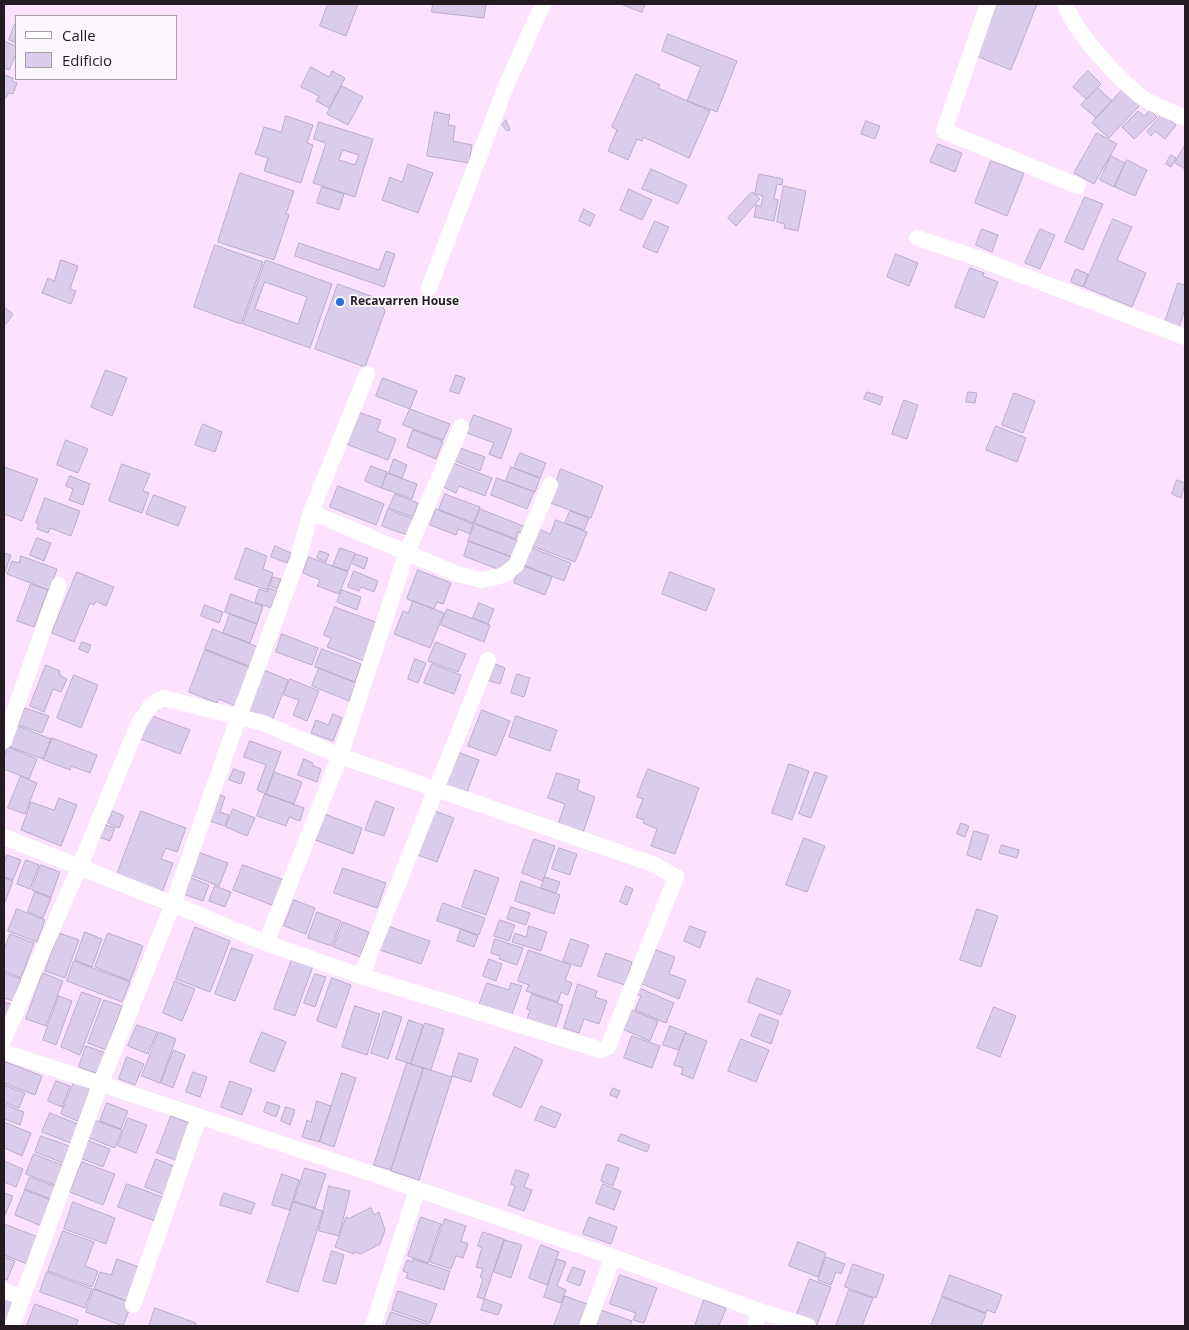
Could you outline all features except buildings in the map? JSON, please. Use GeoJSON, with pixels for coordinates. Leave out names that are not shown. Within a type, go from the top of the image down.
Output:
{"type":"FeatureCollection","features":[{"type":"Feature","properties":{"kind":"street"},"geometry":{"type":"LineString","coordinates":[[429,288],[506,86],[543,4]]}},
{"type":"Feature","properties":{"kind":"street"},"geometry":{"type":"LineString","coordinates":[[988,4],[944,131],[1078,186]]}},
{"type":"Feature","properties":{"kind":"street"},"geometry":{"type":"LineString","coordinates":[[1065,4],[1068,12],[1099,56],[1142,97],[1185,118]]}},
{"type":"Feature","properties":{"kind":"street"},"geometry":{"type":"LineString","coordinates":[[918,238],[977,258],[1185,337]]}},
{"type":"Feature","properties":{"kind":"street"},"geometry":{"type":"LineString","coordinates":[[12,1326],[100,1085],[173,904],[239,716],[298,559],[311,512],[367,374]]}},
{"type":"Feature","properties":{"kind":"street"},"geometry":{"type":"LineString","coordinates":[[266,943],[340,756],[407,552],[461,427]]}},
{"type":"Feature","properties":{"kind":"street"},"geometry":{"type":"LineString","coordinates":[[311,512],[457,574],[482,580],[504,575],[516,565],[550,485]]}},
{"type":"Feature","properties":{"kind":"street"},"geometry":{"type":"LineString","coordinates":[[4,740],[59,585]]}},
{"type":"Feature","properties":{"kind":"street"},"geometry":{"type":"LineString","coordinates":[[361,976],[488,660]]}},
{"type":"Feature","properties":{"kind":"street"},"geometry":{"type":"LineString","coordinates":[[4,837],[79,868],[173,904],[266,943],[361,976],[602,1050],[608,1047],[676,877],[653,864],[340,756],[263,723],[163,698],[152,704],[139,723],[79,868],[4,1039]]}},
{"type":"Feature","properties":{"kind":"street"},"geometry":{"type":"LineString","coordinates":[[4,1052],[613,1256],[757,1319],[808,1326]]}},
{"type":"Feature","properties":{"kind":"street"},"geometry":{"type":"LineString","coordinates":[[133,1305],[198,1117]]}},
{"type":"Feature","properties":{"kind":"street"},"geometry":{"type":"LineString","coordinates":[[373,1326],[417,1190]]}},
{"type":"Feature","properties":{"kind":"street"},"geometry":{"type":"LineString","coordinates":[[587,1326],[613,1256]]}},
{"type":"Feature","properties":{"kind":"street"},"geometry":{"type":"LineString","coordinates":[[4,1291],[22,1297]]}},
{"type":"Feature","properties":{"kind":"place","name":"Recavarren House"},"geometry":{"type":"Point","coordinates":[340,302]}}]}
